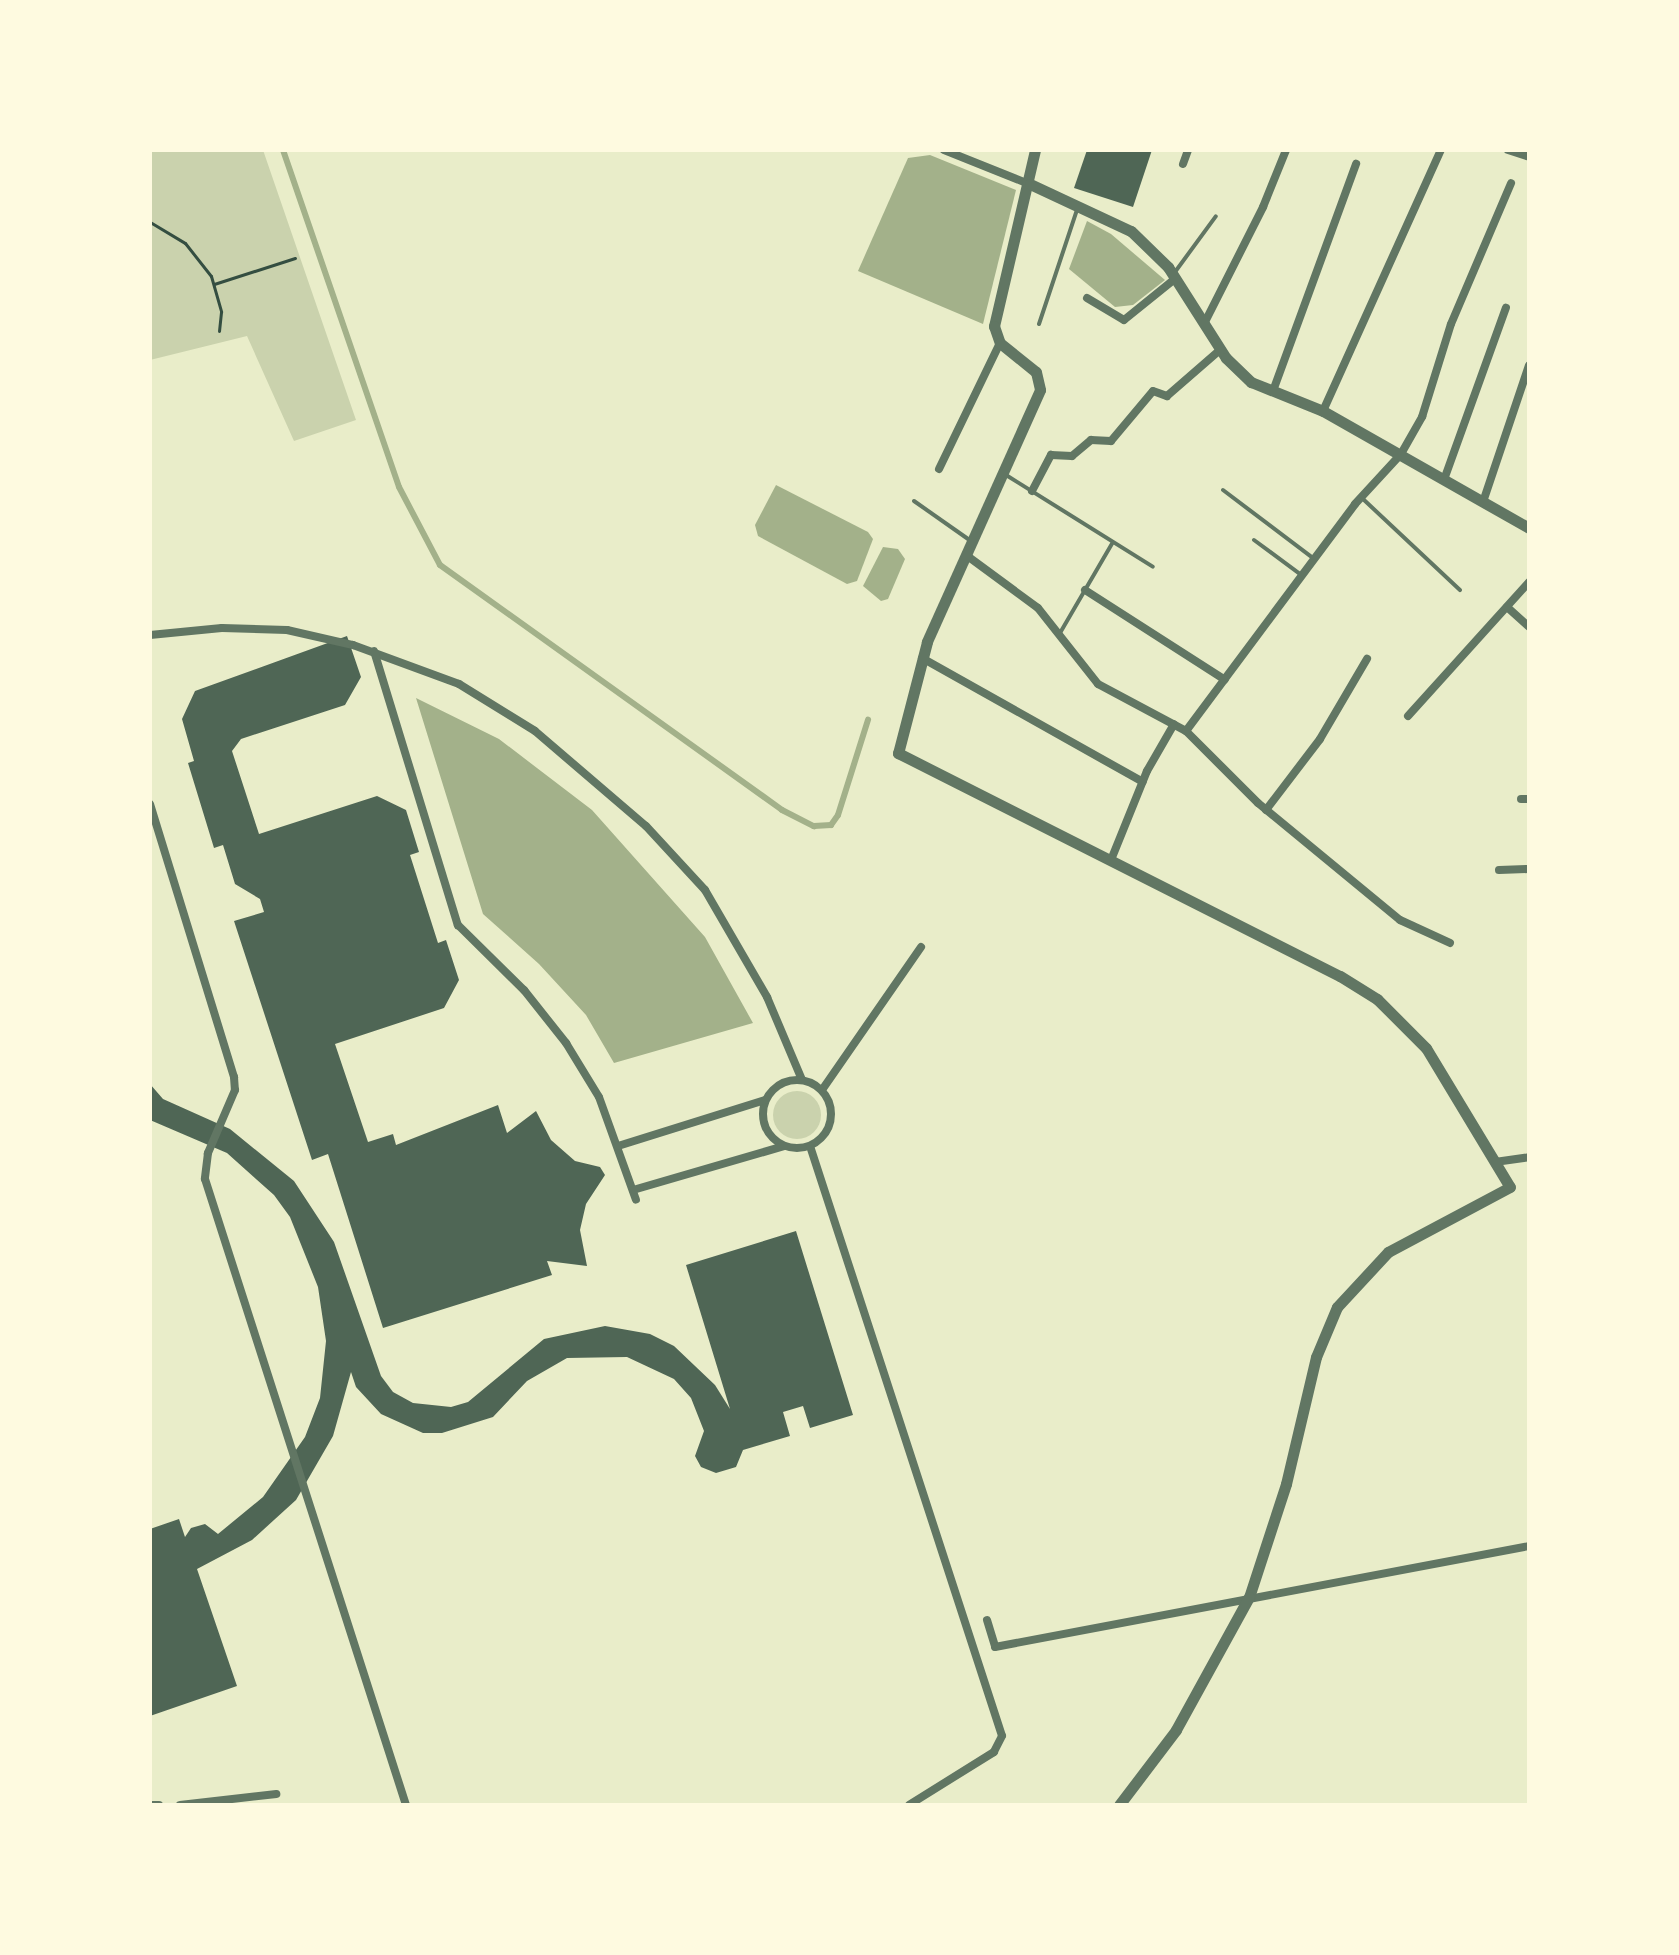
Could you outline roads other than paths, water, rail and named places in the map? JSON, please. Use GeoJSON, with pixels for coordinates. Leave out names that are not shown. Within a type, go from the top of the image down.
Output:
{"type":"FeatureCollection","features":[{"type":"Feature","properties":{"kind":"street"},"geometry":{"type":"LineString","coordinates":[[944,150],[963,153],[1079,204],[1131,231],[1174,276],[1221,349],[1251,382],[1323,411],[1484,499],[1529,528]]}},
{"type":"Feature","properties":{"kind":"street"},"geometry":{"type":"LineString","coordinates":[[1035,150],[1030,184],[994,326],[1000,343],[1029,364],[1040,390],[922,658],[898,753],[1377,999],[1426,1048],[1510,1187],[1388,1252],[1337,1307],[1316,1357],[1287,1479],[1249,1597],[1176,1730],[1119,1805]]}},
{"type":"Feature","properties":{"kind":"street"},"geometry":{"type":"LineString","coordinates":[[1183,164],[1188,150]]}},
{"type":"Feature","properties":{"kind":"street"},"geometry":{"type":"LineString","coordinates":[[1205,322],[1263,207],[1286,150]]}},
{"type":"Feature","properties":{"kind":"street"},"geometry":{"type":"LineString","coordinates":[[1323,411],[1441,150]]}},
{"type":"Feature","properties":{"kind":"street"},"geometry":{"type":"LineString","coordinates":[[1508,150],[1529,157]]}},
{"type":"Feature","properties":{"kind":"street"},"geometry":{"type":"LineString","coordinates":[[1273,391],[1356,164]]}},
{"type":"Feature","properties":{"kind":"street"},"geometry":{"type":"LineString","coordinates":[[1186,731],[1361,497],[1401,454],[1422,417],[1451,324],[1511,183]]}},
{"type":"Feature","properties":{"kind":"street"},"geometry":{"type":"LineString","coordinates":[[1087,298],[1124,320],[1174,276]]}},
{"type":"Feature","properties":{"kind":"street"},"geometry":{"type":"LineString","coordinates":[[1445,477],[1506,308]]}},
{"type":"Feature","properties":{"kind":"street"},"geometry":{"type":"LineString","coordinates":[[939,469],[1000,343]]}},
{"type":"Feature","properties":{"kind":"street"},"geometry":{"type":"LineString","coordinates":[[1032,491],[1051,455],[1072,456],[1091,440],[1111,441],[1153,391],[1167,396],[1221,349]]}},
{"type":"Feature","properties":{"kind":"street"},"geometry":{"type":"LineString","coordinates":[[1484,499],[1529,365]]}},
{"type":"Feature","properties":{"kind":"street"},"geometry":{"type":"LineString","coordinates":[[966,555],[1038,608],[1098,684],[1186,731],[1266,810],[1400,920],[1450,943]]}},
{"type":"Feature","properties":{"kind":"street"},"geometry":{"type":"LineString","coordinates":[[1408,716],[1529,582]]}},
{"type":"Feature","properties":{"kind":"street"},"geometry":{"type":"LineString","coordinates":[[1085,590],[1225,680]]}},
{"type":"Feature","properties":{"kind":"street"},"geometry":{"type":"LineString","coordinates":[[1507,607],[1529,627]]}},
{"type":"Feature","properties":{"kind":"street"},"geometry":{"type":"LineString","coordinates":[[150,635],[222,628],[287,630],[374,651],[430,671],[497,706],[574,761],[646,826],[725,918],[802,1080],[822,1090],[831,1110],[830,1124],[810,1146],[784,1146],[634,1195],[599,1097],[566,1043],[524,990],[458,925],[374,651]]}},
{"type":"Feature","properties":{"kind":"street"},"geometry":{"type":"LineString","coordinates":[[922,658],[1143,782]]}},
{"type":"Feature","properties":{"kind":"street"},"geometry":{"type":"LineString","coordinates":[[1266,810],[1320,739],[1367,659]]}},
{"type":"Feature","properties":{"kind":"street"},"geometry":{"type":"LineString","coordinates":[[1111,860],[1143,782],[1174,724]]}},
{"type":"Feature","properties":{"kind":"street"},"geometry":{"type":"LineString","coordinates":[[150,804],[234,1077],[235,1090],[208,1153],[205,1179],[406,1805]]}},
{"type":"Feature","properties":{"kind":"street"},"geometry":{"type":"LineString","coordinates":[[1499,870],[1529,869]]}},
{"type":"Feature","properties":{"kind":"street"},"geometry":{"type":"LineString","coordinates":[[822,1090],[921,947]]}},
{"type":"Feature","properties":{"kind":"street"},"geometry":{"type":"LineString","coordinates":[[618,1146],[765,1100],[777,1086],[802,1080]]}},
{"type":"Feature","properties":{"kind":"street"},"geometry":{"type":"LineString","coordinates":[[765,1100],[766,1129],[784,1146]]}},
{"type":"Feature","properties":{"kind":"street"},"geometry":{"type":"LineString","coordinates":[[810,1146],[1002,1736],[994,1752],[909,1805]]}},
{"type":"Feature","properties":{"kind":"street"},"geometry":{"type":"LineString","coordinates":[[1495,1162],[1529,1157]]}},
{"type":"Feature","properties":{"kind":"street"},"geometry":{"type":"LineString","coordinates":[[987,1620],[995,1647],[1529,1546]]}},
{"type":"Feature","properties":{"kind":"street"},"geometry":{"type":"LineString","coordinates":[[180,1805],[238,1803],[276,1794]]}},
{"type":"Feature","properties":{"kind":"street"},"geometry":{"type":"LineString","coordinates":[[150,1805],[159,1805]]}},
{"type":"Feature","properties":{"kind":"lane"},"geometry":{"type":"LineString","coordinates":[[1039,324],[1079,204]]}},
{"type":"Feature","properties":{"kind":"lane"},"geometry":{"type":"LineString","coordinates":[[1174,276],[1216,216]]}},
{"type":"Feature","properties":{"kind":"lane"},"geometry":{"type":"LineString","coordinates":[[1003,473],[1153,567]]}},
{"type":"Feature","properties":{"kind":"lane"},"geometry":{"type":"LineString","coordinates":[[1223,490],[1316,560]]}},
{"type":"Feature","properties":{"kind":"lane"},"geometry":{"type":"LineString","coordinates":[[1361,497],[1460,590]]}},
{"type":"Feature","properties":{"kind":"lane"},"geometry":{"type":"LineString","coordinates":[[914,501],[972,541]]}},
{"type":"Feature","properties":{"kind":"lane"},"geometry":{"type":"LineString","coordinates":[[1254,540],[1303,576]]}},
{"type":"Feature","properties":{"kind":"lane"},"geometry":{"type":"LineString","coordinates":[[1059,635],[1113,542]]}},
{"type":"Feature","properties":{"kind":"waterway"},"geometry":{"type":"LineString","coordinates":[[283,150],[399,487],[440,565],[782,810],[814,826],[831,825],[838,815],[868,720]]}}]}
